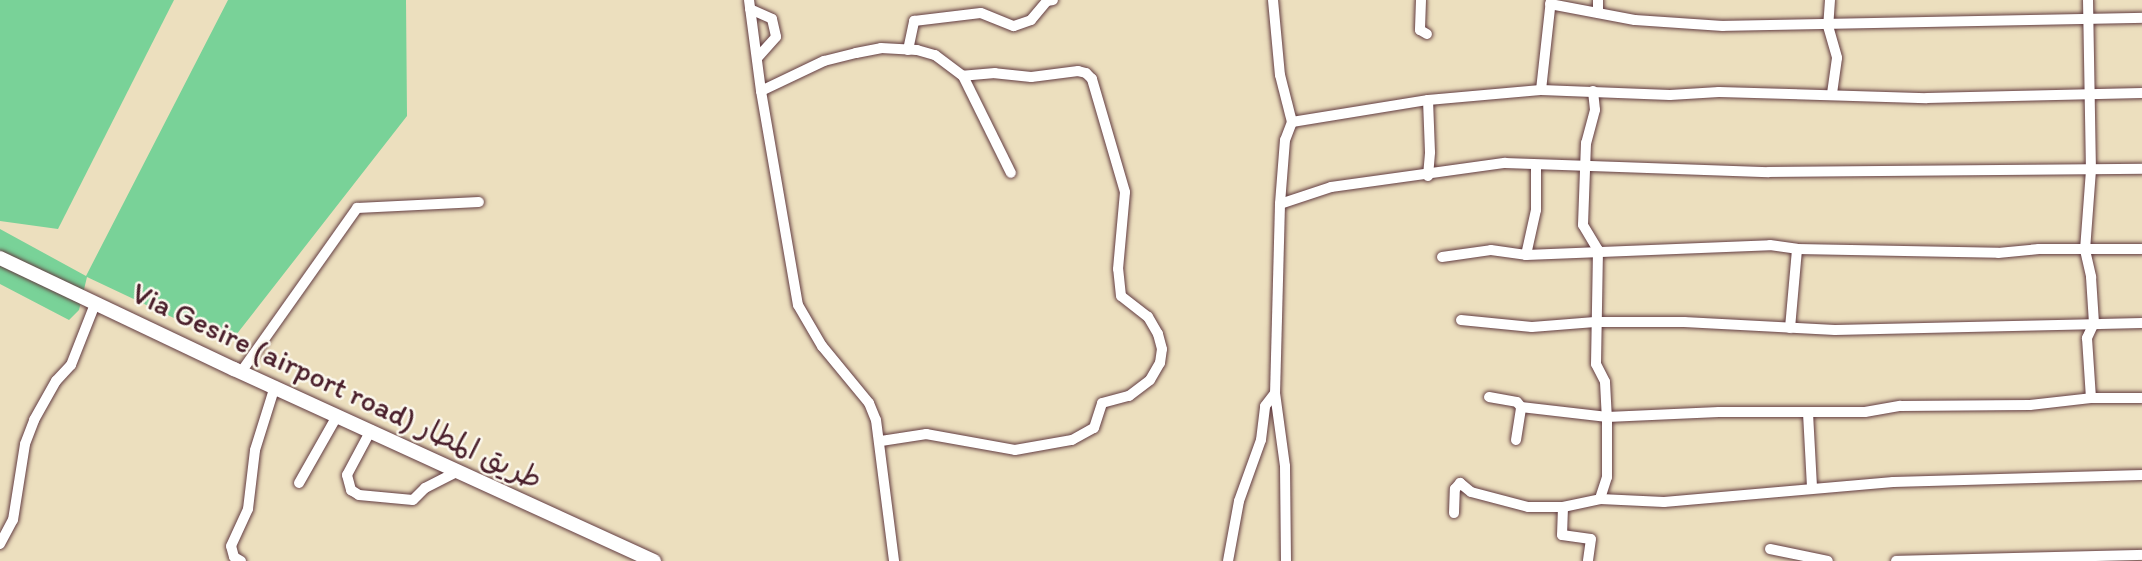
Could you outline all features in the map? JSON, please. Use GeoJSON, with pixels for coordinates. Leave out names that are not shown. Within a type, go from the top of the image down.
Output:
{"type":"FeatureCollection","features":[{"type":"Feature","properties":{"kind":"main road","name":"Via Gesire (airport road) طريق المطار"},"geometry":{"type":"LineString","coordinates":[[0,258],[241,372],[654,561]]}},
{"type":"Feature","properties":{"kind":"street"},"geometry":{"type":"LineString","coordinates":[[908,50],[914,22],[981,13],[1014,26],[1031,20],[1047,1],[1053,0]]}},
{"type":"Feature","properties":{"kind":"street"},"geometry":{"type":"LineString","coordinates":[[1273,0],[1280,75],[1292,122],[1285,141],[1280,204],[1275,393],[1286,466],[1286,561]]}},
{"type":"Feature","properties":{"kind":"street"},"geometry":{"type":"LineString","coordinates":[[1422,0],[1420,30],[1427,34]]}},
{"type":"Feature","properties":{"kind":"street"},"geometry":{"type":"LineString","coordinates":[[1598,0],[1598,12]]}},
{"type":"Feature","properties":{"kind":"street"},"geometry":{"type":"LineString","coordinates":[[1830,0],[1828,26],[1837,58],[1832,94]]}},
{"type":"Feature","properties":{"kind":"street"},"geometry":{"type":"LineString","coordinates":[[2088,0],[2091,170],[2085,250],[2091,277],[2094,323],[2087,338],[2091,398]]}},
{"type":"Feature","properties":{"kind":"street"},"geometry":{"type":"LineString","coordinates":[[1541,90],[1550,2],[1635,20],[1681,25],[1828,26],[2142,18]]}},
{"type":"Feature","properties":{"kind":"street"},"geometry":{"type":"LineString","coordinates":[[750,4],[761,91],[798,304],[821,346],[869,403],[881,442],[894,561]]}},
{"type":"Feature","properties":{"kind":"street"},"geometry":{"type":"LineString","coordinates":[[750,4],[772,19],[776,37],[758,57]]}},
{"type":"Feature","properties":{"kind":"street"},"geometry":{"type":"LineString","coordinates":[[761,91],[824,61],[881,48],[935,55],[963,76],[1011,173]]}},
{"type":"Feature","properties":{"kind":"street"},"geometry":{"type":"LineString","coordinates":[[881,442],[926,434],[1015,450],[1072,440],[1094,428],[1102,403],[1129,396],[1150,380],[1160,363],[1162,349],[1153,326],[1140,309],[1121,296],[1118,269],[1125,192],[1092,79],[1086,72],[1078,71],[1031,77],[995,73],[963,76]]}},
{"type":"Feature","properties":{"kind":"street"},"geometry":{"type":"LineString","coordinates":[[1292,122],[1428,100],[1541,90],[1670,95],[1702,92],[1927,98],[2142,93]]}},
{"type":"Feature","properties":{"kind":"street"},"geometry":{"type":"LineString","coordinates":[[1594,91],[1595,110],[1586,143],[1583,225],[1598,250],[1596,364],[1605,382],[1608,417],[1607,477],[1600,499]]}},
{"type":"Feature","properties":{"kind":"street"},"geometry":{"type":"LineString","coordinates":[[1428,100],[1428,176]]}},
{"type":"Feature","properties":{"kind":"street"},"geometry":{"type":"LineString","coordinates":[[1280,204],[1331,187],[1428,176],[1468,166],[1505,163],[1769,172],[2142,169]]}},
{"type":"Feature","properties":{"kind":"street"},"geometry":{"type":"LineString","coordinates":[[1526,256],[1536,210],[1536,165]]}},
{"type":"Feature","properties":{"kind":"street"},"geometry":{"type":"LineString","coordinates":[[241,372],[357,208],[479,202]]}},
{"type":"Feature","properties":{"kind":"street"},"geometry":{"type":"LineString","coordinates":[[1442,257],[1491,250],[1526,256],[1598,250],[1770,245],[1797,249],[1998,253],[2039,249],[2142,249]]}},
{"type":"Feature","properties":{"kind":"street"},"geometry":{"type":"LineString","coordinates":[[1790,328],[1797,249]]}},
{"type":"Feature","properties":{"kind":"street"},"geometry":{"type":"LineString","coordinates":[[0,544],[13,520],[25,444],[34,420],[56,381],[71,365],[95,304]]}},
{"type":"Feature","properties":{"kind":"street"},"geometry":{"type":"LineString","coordinates":[[1461,320],[1532,327],[1595,322],[1684,322],[1790,328],[1985,328],[2142,323]]}},
{"type":"Feature","properties":{"kind":"street"},"geometry":{"type":"LineString","coordinates":[[240,561],[234,557],[230,547],[248,509],[255,450],[275,386]]}},
{"type":"Feature","properties":{"kind":"street"},"geometry":{"type":"LineString","coordinates":[[1228,561],[1240,501],[1261,440],[1265,406],[1275,393]]}},
{"type":"Feature","properties":{"kind":"street"},"geometry":{"type":"LineString","coordinates":[[1489,397],[1517,402],[1521,407],[1608,417],[1719,412],[1865,412],[1900,405],[2030,405],[2091,398],[2142,398]]}},
{"type":"Feature","properties":{"kind":"street"},"geometry":{"type":"LineString","coordinates":[[1516,440],[1521,407]]}},
{"type":"Feature","properties":{"kind":"street"},"geometry":{"type":"LineString","coordinates":[[1808,413],[1812,488]]}},
{"type":"Feature","properties":{"kind":"street"},"geometry":{"type":"LineString","coordinates":[[299,482],[337,416]]}},
{"type":"Feature","properties":{"kind":"street"},"geometry":{"type":"LineString","coordinates":[[371,430],[347,475],[351,490],[359,495],[413,500],[425,488],[459,471]]}},
{"type":"Feature","properties":{"kind":"street"},"geometry":{"type":"LineString","coordinates":[[1454,513],[1455,489],[1460,483],[1471,492],[1528,507],[1563,507],[1600,499],[1664,502],[1812,488],[1980,478],[2090,479],[2142,475]]}},
{"type":"Feature","properties":{"kind":"street"},"geometry":{"type":"LineString","coordinates":[[1563,507],[1562,535],[1591,539],[1588,561]]}},
{"type":"Feature","properties":{"kind":"street"},"geometry":{"type":"LineString","coordinates":[[1770,549],[1828,561]]}},
{"type":"Feature","properties":{"kind":"street"},"geometry":{"type":"LineString","coordinates":[[1896,561],[2142,555]]}},
{"type":"Feature","properties":{"kind":"green space"},"geometry":{"type":"Polygon","coordinates":[[[0,0],[174,0],[58,229],[0,221],[0,0]]]}},
{"type":"Feature","properties":{"kind":"green space"},"geometry":{"type":"Polygon","coordinates":[[[228,0],[406,0],[407,116],[229,344],[87,277],[79,310],[69,320],[0,284],[0,229],[86,276],[228,0]]]}}]}
